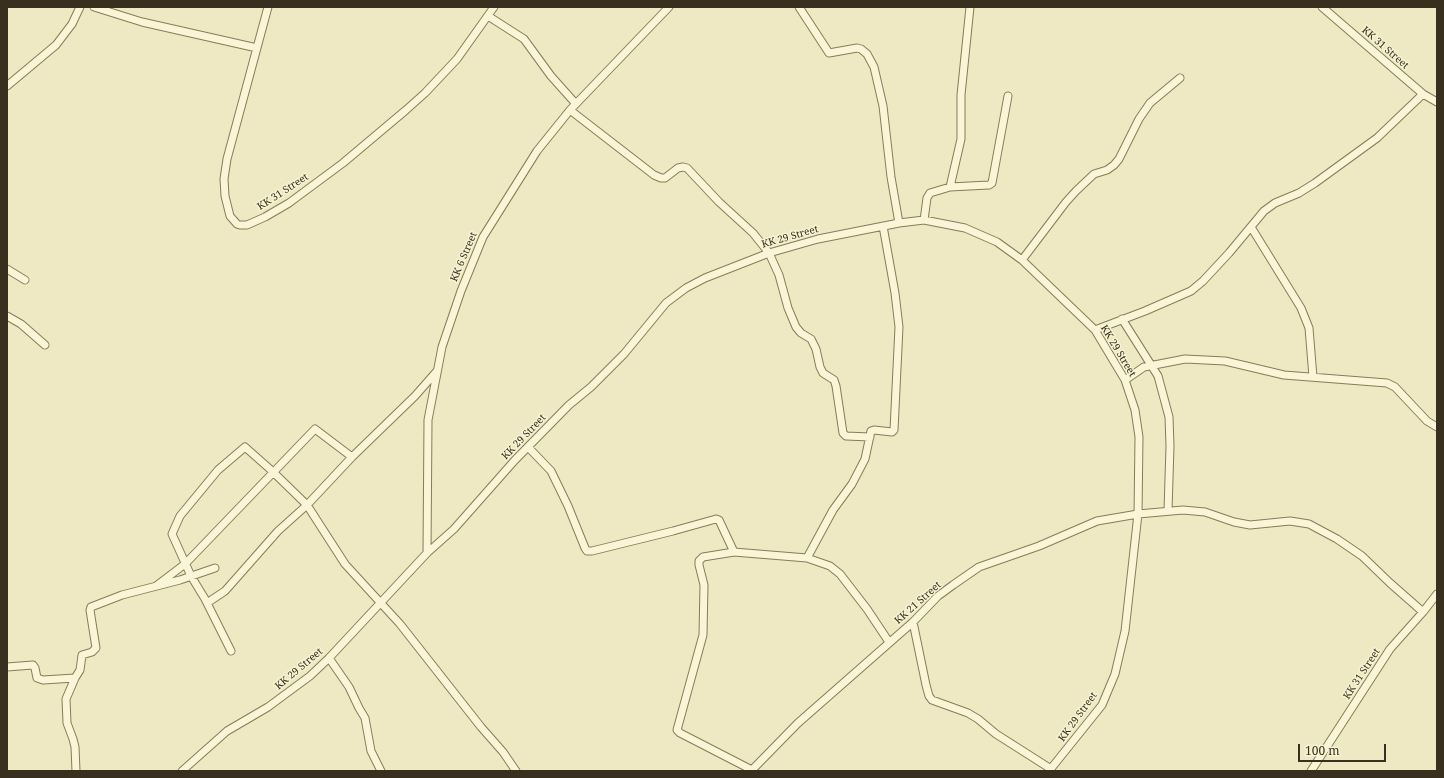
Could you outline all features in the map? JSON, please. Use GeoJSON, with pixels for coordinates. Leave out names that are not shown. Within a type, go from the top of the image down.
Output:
{"type":"FeatureCollection","features":[{"type":"Feature","properties":{"kind":"street"},"geometry":{"type":"LineString","coordinates":[[7,86],[56,45],[72,24],[80,7]]}},
{"type":"Feature","properties":{"kind":"street"},"geometry":{"type":"LineString","coordinates":[[94,7],[142,22],[257,48]]}},
{"type":"Feature","properties":{"kind":"street","name":"KK 31 Street"},"geometry":{"type":"LineString","coordinates":[[268,7],[227,159],[224,179],[225,196],[230,216],[237,224],[240,225],[247,225],[265,217],[289,203],[343,164],[425,92],[457,58],[494,7]]}},
{"type":"Feature","properties":{"kind":"street","name":"KK 6 Street"},"geometry":{"type":"LineString","coordinates":[[427,553],[428,420],[442,347],[461,291],[483,237],[537,151],[570,110],[669,7]]}},
{"type":"Feature","properties":{"kind":"street"},"geometry":{"type":"LineString","coordinates":[[799,7],[829,53],[857,48],[861,49],[867,54],[874,67],[883,106],[891,177],[899,223]]}},
{"type":"Feature","properties":{"kind":"street"},"geometry":{"type":"LineString","coordinates":[[950,187],[961,139],[961,95],[970,7]]}},
{"type":"Feature","properties":{"kind":"street","name":"KK 31 Street"},"geometry":{"type":"LineString","coordinates":[[1322,7],[1423,94],[1437,102]]}},
{"type":"Feature","properties":{"kind":"street"},"geometry":{"type":"LineString","coordinates":[[488,16],[524,39],[551,76],[576,104]]}},
{"type":"Feature","properties":{"kind":"street"},"geometry":{"type":"LineString","coordinates":[[1022,260],[1076,191],[1094,174],[1107,170],[1114,165],[1119,159],[1139,119],[1150,103],[1180,78]]}},
{"type":"Feature","properties":{"kind":"street"},"geometry":{"type":"LineString","coordinates":[[1095,330],[1145,311],[1190,291],[1203,281],[1229,253],[1264,211],[1275,203],[1299,193],[1315,183],[1377,138],[1423,94]]}},
{"type":"Feature","properties":{"kind":"street"},"geometry":{"type":"LineString","coordinates":[[924,220],[926,198],[930,193],[950,187],[989,185],[992,183],[1008,96]]}},
{"type":"Feature","properties":{"kind":"street"},"geometry":{"type":"LineString","coordinates":[[570,110],[654,176],[665,178],[678,168],[687,168],[719,202],[753,233],[769,253],[779,275],[788,308],[796,326],[801,333],[811,339],[816,349],[820,367],[823,372],[834,380],[843,433],[846,436],[870,437]]}},
{"type":"Feature","properties":{"kind":"street","name":"KK 29 Street"},"geometry":{"type":"LineString","coordinates":[[182,771],[226,731],[268,707],[310,676],[329,658],[427,553],[454,529],[528,447],[569,405],[624,354],[666,303],[686,288],[705,278],[769,253],[818,239],[899,223],[924,220],[965,228],[997,242],[1022,260],[1095,330],[1125,380],[1135,410],[1139,437],[1138,514],[1125,631],[1115,674],[1102,705],[1050,770]]}},
{"type":"Feature","properties":{"kind":"street"},"geometry":{"type":"LineString","coordinates":[[807,558],[833,510],[852,484],[865,459],[871,431],[892,432],[894,430],[900,327],[883,226]]}},
{"type":"Feature","properties":{"kind":"street"},"geometry":{"type":"LineString","coordinates":[[1251,226],[1301,308],[1309,328],[1313,377]]}},
{"type":"Feature","properties":{"kind":"street"},"geometry":{"type":"LineString","coordinates":[[7,269],[25,280]]}},
{"type":"Feature","properties":{"kind":"street"},"geometry":{"type":"LineString","coordinates":[[7,316],[21,324],[45,345]]}},
{"type":"Feature","properties":{"kind":"street"},"geometry":{"type":"LineString","coordinates":[[1122,319],[1158,376],[1169,417],[1170,446],[1168,511]]}},
{"type":"Feature","properties":{"kind":"street"},"geometry":{"type":"LineString","coordinates":[[1125,380],[1144,367],[1185,359],[1225,361],[1284,376],[1387,383],[1395,387],[1427,421],[1437,427]]}},
{"type":"Feature","properties":{"kind":"street"},"geometry":{"type":"LineString","coordinates":[[207,603],[225,591],[278,531],[307,505],[437,371]]}},
{"type":"Feature","properties":{"kind":"street"},"geometry":{"type":"LineString","coordinates":[[156,586],[186,564],[232,514],[274,473],[315,429],[352,457]]}},
{"type":"Feature","properties":{"kind":"street"},"geometry":{"type":"LineString","coordinates":[[231,651],[207,603],[191,576],[172,534],[180,516],[218,470],[245,446],[307,505],[345,564],[400,624],[481,727],[503,752],[516,771]]}},
{"type":"Feature","properties":{"kind":"street"},"geometry":{"type":"LineString","coordinates":[[528,447],[551,471],[587,551],[672,532],[716,519],[718,520],[734,552]]}},
{"type":"Feature","properties":{"kind":"street","name":"KK 21 Street"},"geometry":{"type":"LineString","coordinates":[[751,770],[798,723],[913,622],[938,596],[980,567],[1039,546],[1097,521],[1138,514],[1183,510],[1205,512],[1234,522],[1250,525],[1290,522],[1309,524],[1337,539],[1362,556],[1390,583],[1424,612]]}},
{"type":"Feature","properties":{"kind":"street"},"geometry":{"type":"LineString","coordinates":[[751,770],[680,733],[677,730],[703,635],[704,585],[699,565],[699,561],[702,557],[734,552],[807,558],[830,566],[840,574],[868,609],[889,642]]}},
{"type":"Feature","properties":{"kind":"street"},"geometry":{"type":"LineString","coordinates":[[76,771],[75,747],[67,723],[66,695],[72,687],[80,670],[82,655],[92,652],[96,648],[90,610],[91,607],[122,595],[215,568]]}},
{"type":"Feature","properties":{"kind":"street","name":"KK 31 Street"},"geometry":{"type":"LineString","coordinates":[[1311,771],[1390,649],[1424,612],[1437,594]]}},
{"type":"Feature","properties":{"kind":"street"},"geometry":{"type":"LineString","coordinates":[[913,622],[926,685],[929,696],[932,700],[968,713],[996,734],[1015,745],[1050,770]]}},
{"type":"Feature","properties":{"kind":"street"},"geometry":{"type":"LineString","coordinates":[[329,658],[349,687],[365,718],[371,751],[381,771]]}},
{"type":"Feature","properties":{"kind":"street"},"geometry":{"type":"LineString","coordinates":[[7,668],[33,665],[37,678],[43,680],[75,678]]}}]}
